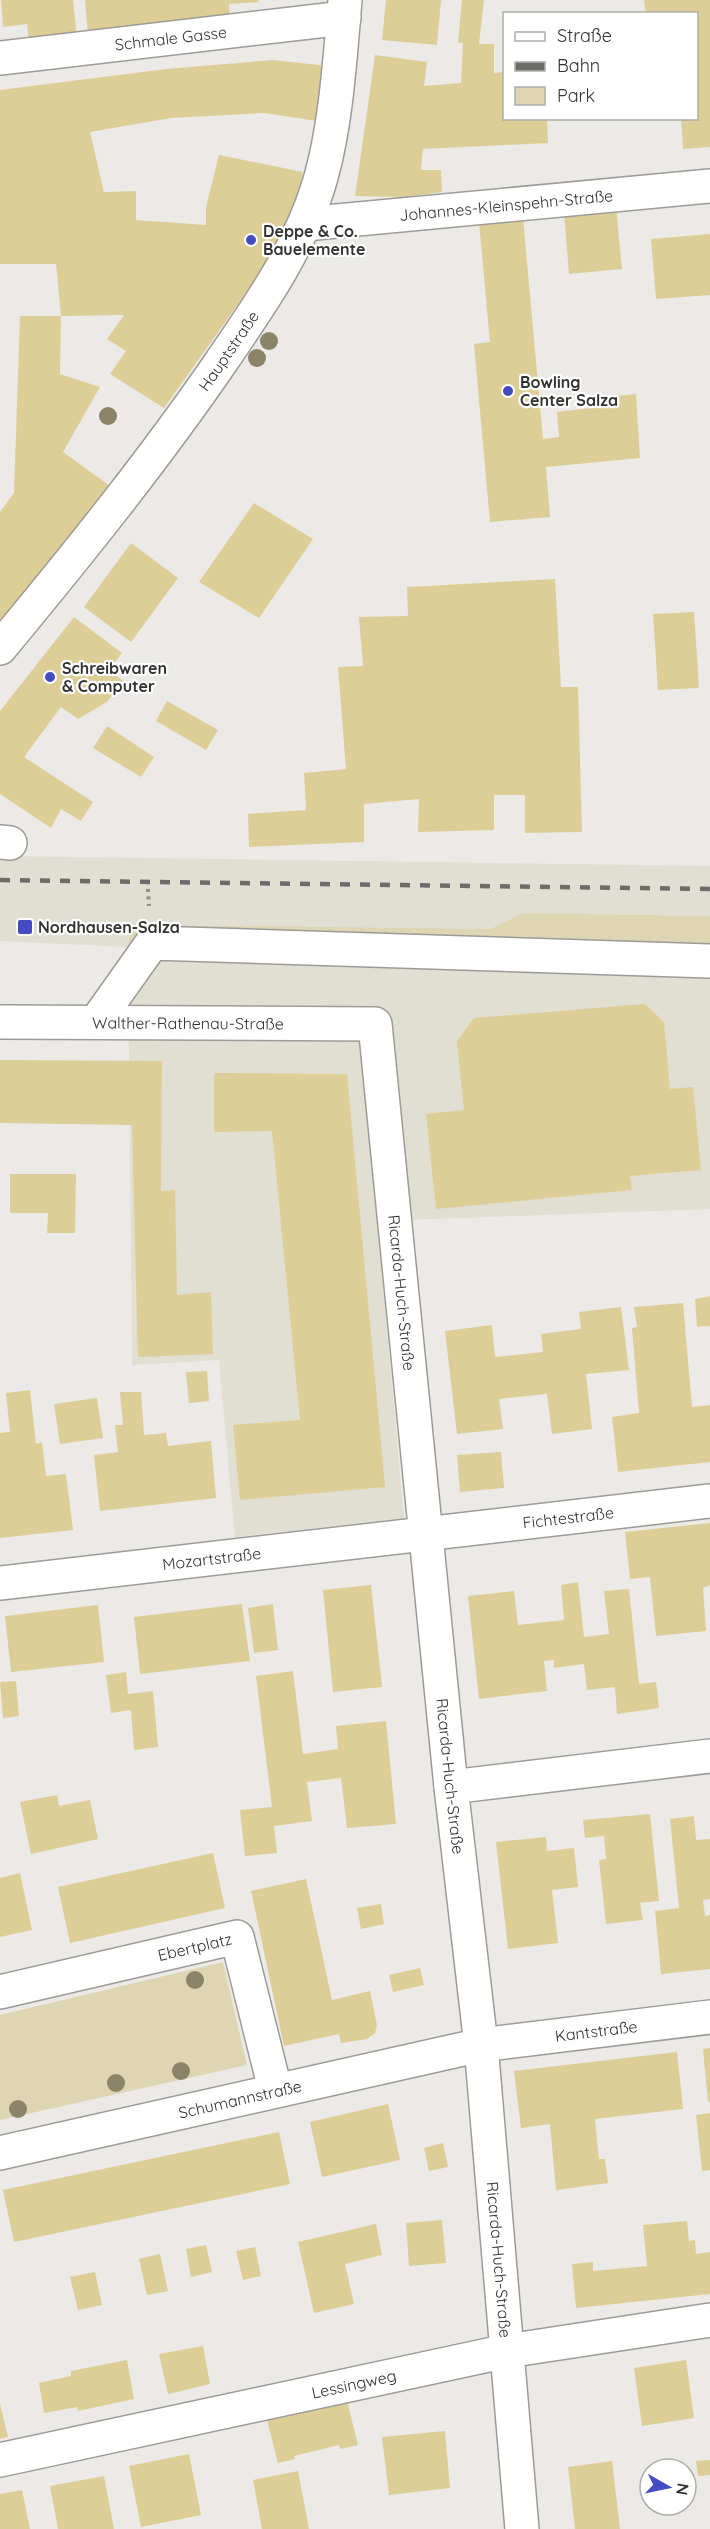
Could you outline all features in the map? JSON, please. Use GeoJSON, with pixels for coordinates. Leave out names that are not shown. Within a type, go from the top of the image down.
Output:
{"type":"FeatureCollection","features":[{"type":"Feature","properties":{"kind":"street","name":"Schmale Gasse"},"geometry":{"type":"LineString","coordinates":[[0,58],[344,9]]}},
{"type":"Feature","properties":{"kind":"street","name":"Hauptstraße"},"geometry":{"type":"LineString","coordinates":[[0,648],[94,534],[199,394],[276,281],[305,224],[320,182],[333,113],[344,9]]}},
{"type":"Feature","properties":{"kind":"street","name":"Johannes-Kleinspehn-Straße"},"geometry":{"type":"LineString","coordinates":[[305,224],[710,186]]}},
{"type":"Feature","properties":{"kind":"street"},"geometry":{"type":"LineString","coordinates":[[96,1022],[152,943],[710,961]]}},
{"type":"Feature","properties":{"kind":"street","name":"Walther-Rathenau-Straße"},"geometry":{"type":"LineString","coordinates":[[0,1022],[375,1024]]}},
{"type":"Feature","properties":{"kind":"street","name":"Ricarda-Huch-Straße"},"geometry":{"type":"LineString","coordinates":[[375,1024],[451,1787],[481,2044],[522,2529]]}},
{"type":"Feature","properties":{"kind":"street","name":"Fichtestraße"},"geometry":{"type":"LineString","coordinates":[[425,1535],[710,1501]]}},
{"type":"Feature","properties":{"kind":"street","name":"Mozartstraße"},"geometry":{"type":"LineString","coordinates":[[0,1583],[425,1535]]}},
{"type":"Feature","properties":{"kind":"street"},"geometry":{"type":"LineString","coordinates":[[451,1787],[710,1756]]}},
{"type":"Feature","properties":{"kind":"street","name":"Ebertplatz"},"geometry":{"type":"LineString","coordinates":[[0,1992],[237,1937],[275,2089]]}},
{"type":"Feature","properties":{"kind":"street","name":"Kantstraße"},"geometry":{"type":"LineString","coordinates":[[481,2044],[710,2017]]}},
{"type":"Feature","properties":{"kind":"street","name":"Schumannstraße"},"geometry":{"type":"LineString","coordinates":[[0,2153],[481,2044]]}},
{"type":"Feature","properties":{"kind":"street","name":"Lessingweg"},"geometry":{"type":"LineString","coordinates":[[0,2460],[507,2351],[710,2320]]}},
{"type":"Feature","properties":{"kind":"shaded area"},"geometry":{"type":"Polygon","coordinates":[[[0,856],[710,866],[710,916],[523,913],[490,929],[128,946],[710,969],[710,1209],[377,1221],[404,1518],[235,1537],[219,1360],[132,1365],[128,947],[0,941],[0,856]]]}},
{"type":"Feature","properties":{"kind":"green space"},"geometry":{"type":"Polygon","coordinates":[[[523,913],[710,916],[710,969],[128,947],[132,925],[490,929],[523,913]]]}},
{"type":"Feature","properties":{"kind":"green space"},"geometry":{"type":"Polygon","coordinates":[[[223,1962],[247,2065],[0,2120],[0,2015],[223,1962]]]}},
{"type":"Feature","properties":{"kind":"building"},"geometry":{"type":"Polygon","coordinates":[[[1,0],[73,0],[77,38],[29,44],[27,24],[3,27],[1,0]]]}},
{"type":"Feature","properties":{"kind":"building"},"geometry":{"type":"Polygon","coordinates":[[[85,0],[258,0],[259,2],[229,4],[230,20],[88,36],[85,0]]]}},
{"type":"Feature","properties":{"kind":"building"},"geometry":{"type":"Polygon","coordinates":[[[386,0],[441,0],[437,45],[382,40],[386,0]]]}},
{"type":"Feature","properties":{"kind":"building"},"geometry":{"type":"Polygon","coordinates":[[[462,0],[484,0],[479,44],[494,44],[494,73],[503,72],[503,120],[547,120],[548,143],[423,149],[421,170],[441,170],[442,192],[404,197],[355,196],[375,55],[427,62],[424,86],[461,83],[463,43],[458,42],[462,0]]]}},
{"type":"Feature","properties":{"kind":"building"},"geometry":{"type":"Polygon","coordinates":[[[644,0],[710,0],[710,147],[683,149],[681,120],[698,120],[698,12],[646,12],[644,0]]]}},
{"type":"Feature","properties":{"kind":"building"},"geometry":{"type":"Polygon","coordinates":[[[273,60],[328,66],[317,121],[264,113],[171,118],[90,132],[104,192],[136,191],[136,220],[206,225],[206,207],[219,155],[303,172],[294,215],[251,286],[164,408],[110,374],[126,351],[107,339],[124,315],[61,316],[56,264],[0,264],[0,90],[166,69],[273,60]]]}},
{"type":"Feature","properties":{"kind":"building"},"geometry":{"type":"Polygon","coordinates":[[[616,207],[622,269],[569,274],[564,212],[616,207]]]}},
{"type":"Feature","properties":{"kind":"building","name":"Bowling Center Salza"},"geometry":{"type":"Polygon","coordinates":[[[523,218],[543,439],[559,437],[557,412],[599,407],[599,398],[636,394],[640,458],[546,467],[550,517],[490,522],[474,344],[490,342],[479,222],[523,218]]]}},
{"type":"Feature","properties":{"kind":"building"},"geometry":{"type":"Polygon","coordinates":[[[710,234],[710,295],[656,299],[651,239],[710,234]]]}},
{"type":"Feature","properties":{"kind":"building"},"geometry":{"type":"Polygon","coordinates":[[[20,316],[61,316],[60,374],[100,387],[63,452],[110,486],[0,625],[0,512],[14,493],[20,316]]]}},
{"type":"Feature","properties":{"kind":"building"},"geometry":{"type":"Polygon","coordinates":[[[254,503],[313,539],[259,618],[199,582],[254,503]]]}},
{"type":"Feature","properties":{"kind":"building"},"geometry":{"type":"Polygon","coordinates":[[[131,543],[178,578],[131,642],[84,607],[131,543]]]}},
{"type":"Feature","properties":{"kind":"building"},"geometry":{"type":"Polygon","coordinates":[[[555,579],[561,687],[578,687],[582,832],[525,833],[525,795],[494,795],[494,830],[418,832],[419,799],[364,804],[364,842],[249,847],[248,814],[306,810],[304,773],[346,769],[338,667],[363,666],[359,617],[408,616],[407,587],[555,579]]]}},
{"type":"Feature","properties":{"kind":"building"},"geometry":{"type":"Polygon","coordinates":[[[694,612],[699,688],[658,690],[653,614],[694,612]]]}},
{"type":"Feature","properties":{"kind":"building"},"geometry":{"type":"Polygon","coordinates":[[[74,617],[122,653],[109,670],[123,681],[107,702],[78,719],[61,707],[24,757],[93,802],[81,821],[61,809],[51,828],[0,794],[0,711],[74,617]]]}},
{"type":"Feature","properties":{"kind":"building"},"geometry":{"type":"Polygon","coordinates":[[[167,701],[218,730],[206,750],[156,721],[167,701]]]}},
{"type":"Feature","properties":{"kind":"building"},"geometry":{"type":"Polygon","coordinates":[[[107,726],[154,757],[141,777],[93,748],[107,726]]]}},
{"type":"Feature","properties":{"kind":"building"},"geometry":{"type":"Polygon","coordinates":[[[645,1004],[664,1022],[670,1089],[693,1087],[701,1170],[630,1176],[632,1190],[436,1209],[426,1114],[464,1110],[457,1041],[474,1018],[645,1004]]]}},
{"type":"Feature","properties":{"kind":"building"},"geometry":{"type":"Polygon","coordinates":[[[0,1060],[162,1061],[161,1191],[175,1190],[177,1295],[211,1292],[213,1354],[138,1357],[132,1125],[0,1123],[0,1060]]]}},
{"type":"Feature","properties":{"kind":"building"},"geometry":{"type":"Polygon","coordinates":[[[214,1073],[347,1074],[385,1487],[240,1500],[233,1425],[300,1420],[272,1131],[214,1132],[214,1073]]]}},
{"type":"Feature","properties":{"kind":"building"},"geometry":{"type":"Polygon","coordinates":[[[10,1174],[76,1174],[75,1233],[47,1233],[48,1213],[10,1213],[10,1174]]]}},
{"type":"Feature","properties":{"kind":"building"},"geometry":{"type":"Polygon","coordinates":[[[710,1296],[710,1326],[697,1327],[695,1299],[710,1296]]]}},
{"type":"Feature","properties":{"kind":"building"},"geometry":{"type":"Polygon","coordinates":[[[683,1303],[692,1407],[710,1405],[710,1462],[618,1472],[612,1417],[639,1413],[632,1328],[637,1327],[634,1307],[683,1303]]]}},
{"type":"Feature","properties":{"kind":"building"},"geometry":{"type":"Polygon","coordinates":[[[621,1307],[629,1370],[586,1374],[592,1429],[552,1434],[547,1394],[499,1399],[503,1429],[457,1434],[445,1331],[492,1325],[495,1357],[543,1352],[541,1334],[581,1329],[579,1312],[621,1307]]]}},
{"type":"Feature","properties":{"kind":"building"},"geometry":{"type":"Polygon","coordinates":[[[207,1371],[209,1401],[189,1403],[186,1372],[207,1371]]]}},
{"type":"Feature","properties":{"kind":"building"},"geometry":{"type":"Polygon","coordinates":[[[30,1390],[36,1444],[42,1442],[46,1476],[66,1474],[73,1530],[0,1538],[0,1433],[10,1432],[6,1393],[30,1390]]]}},
{"type":"Feature","properties":{"kind":"building"},"geometry":{"type":"Polygon","coordinates":[[[120,1392],[141,1392],[144,1435],[166,1433],[168,1446],[211,1441],[216,1498],[100,1511],[94,1455],[118,1452],[115,1425],[123,1425],[120,1392]]]}},
{"type":"Feature","properties":{"kind":"building"},"geometry":{"type":"Polygon","coordinates":[[[97,1398],[103,1438],[60,1444],[54,1404],[97,1398]]]}},
{"type":"Feature","properties":{"kind":"building"},"geometry":{"type":"Polygon","coordinates":[[[501,1452],[504,1488],[460,1492],[457,1455],[501,1452]]]}},
{"type":"Feature","properties":{"kind":"building"},"geometry":{"type":"Polygon","coordinates":[[[710,1523],[710,1585],[703,1588],[706,1631],[656,1636],[650,1577],[630,1579],[625,1532],[710,1523]]]}},
{"type":"Feature","properties":{"kind":"building"},"geometry":{"type":"Polygon","coordinates":[[[578,1582],[584,1637],[609,1634],[604,1591],[629,1589],[639,1684],[656,1682],[659,1708],[617,1714],[615,1687],[587,1690],[584,1664],[554,1668],[554,1660],[544,1661],[547,1691],[479,1699],[468,1596],[514,1591],[518,1625],[564,1620],[561,1585],[578,1582]]]}},
{"type":"Feature","properties":{"kind":"building"},"geometry":{"type":"Polygon","coordinates":[[[371,1585],[382,1687],[333,1692],[323,1590],[371,1585]]]}},
{"type":"Feature","properties":{"kind":"building"},"geometry":{"type":"Polygon","coordinates":[[[242,1604],[250,1661],[140,1674],[134,1617],[242,1604]]]}},
{"type":"Feature","properties":{"kind":"building"},"geometry":{"type":"Polygon","coordinates":[[[273,1604],[278,1650],[254,1653],[248,1608],[273,1604]]]}},
{"type":"Feature","properties":{"kind":"building"},"geometry":{"type":"Polygon","coordinates":[[[98,1605],[104,1662],[11,1672],[5,1616],[98,1605]]]}},
{"type":"Feature","properties":{"kind":"building"},"geometry":{"type":"Polygon","coordinates":[[[293,1671],[303,1754],[338,1749],[336,1726],[386,1721],[396,1824],[347,1828],[341,1778],[307,1782],[312,1821],[274,1826],[277,1853],[245,1856],[240,1810],[272,1807],[256,1676],[293,1671]]]}},
{"type":"Feature","properties":{"kind":"building"},"geometry":{"type":"Polygon","coordinates":[[[126,1672],[128,1694],[153,1691],[158,1747],[134,1750],[131,1710],[111,1713],[106,1675],[126,1672]]]}},
{"type":"Feature","properties":{"kind":"building"},"geometry":{"type":"Polygon","coordinates":[[[16,1681],[19,1716],[3,1718],[0,1682],[16,1681]]]}},
{"type":"Feature","properties":{"kind":"building"},"geometry":{"type":"Polygon","coordinates":[[[57,1795],[59,1806],[90,1800],[98,1839],[31,1854],[20,1802],[57,1795]]]}},
{"type":"Feature","properties":{"kind":"building"},"geometry":{"type":"Polygon","coordinates":[[[650,1814],[659,1901],[640,1903],[643,1920],[606,1924],[599,1860],[606,1859],[604,1836],[585,1838],[583,1820],[650,1814]]]}},
{"type":"Feature","properties":{"kind":"building"},"geometry":{"type":"Polygon","coordinates":[[[694,1816],[696,1840],[710,1839],[710,1899],[703,1900],[705,1916],[710,1915],[710,1969],[661,1974],[655,1911],[679,1908],[670,1819],[694,1816]]]}},
{"type":"Feature","properties":{"kind":"building"},"geometry":{"type":"Polygon","coordinates":[[[546,1837],[547,1851],[574,1848],[578,1887],[552,1890],[558,1943],[508,1949],[496,1842],[546,1837]]]}},
{"type":"Feature","properties":{"kind":"building"},"geometry":{"type":"Polygon","coordinates":[[[213,1853],[225,1908],[70,1943],[58,1887],[213,1853]]]}},
{"type":"Feature","properties":{"kind":"building"},"geometry":{"type":"Polygon","coordinates":[[[20,1873],[32,1930],[0,1937],[0,1878],[20,1873]]]}},
{"type":"Feature","properties":{"kind":"building"},"geometry":{"type":"Polygon","coordinates":[[[306,1879],[332,2000],[370,1991],[377,2025],[375,2033],[367,2039],[341,2043],[339,2034],[284,2046],[251,1891],[306,1879]]]}},
{"type":"Feature","properties":{"kind":"building"},"geometry":{"type":"Polygon","coordinates":[[[381,1904],[384,1924],[361,1929],[357,1908],[381,1904]]]}},
{"type":"Feature","properties":{"kind":"building"},"geometry":{"type":"Polygon","coordinates":[[[420,1968],[424,1985],[393,1992],[389,1975],[420,1968]]]}},
{"type":"Feature","properties":{"kind":"building"},"geometry":{"type":"Polygon","coordinates":[[[710,2048],[710,2102],[708,2102],[703,2049],[710,2048]]]}},
{"type":"Feature","properties":{"kind":"building"},"geometry":{"type":"Polygon","coordinates":[[[677,2052],[683,2109],[595,2119],[599,2159],[605,2159],[608,2183],[556,2190],[550,2124],[521,2128],[514,2071],[677,2052]]]}},
{"type":"Feature","properties":{"kind":"building"},"geometry":{"type":"Polygon","coordinates":[[[388,2104],[400,2160],[322,2177],[310,2122],[388,2104]]]}},
{"type":"Feature","properties":{"kind":"building"},"geometry":{"type":"Polygon","coordinates":[[[710,2113],[710,2170],[702,2171],[696,2115],[710,2113]]]}},
{"type":"Feature","properties":{"kind":"building"},"geometry":{"type":"Polygon","coordinates":[[[279,2132],[290,2184],[14,2242],[3,2190],[279,2132]]]}},
{"type":"Feature","properties":{"kind":"building"},"geometry":{"type":"Polygon","coordinates":[[[443,2143],[448,2167],[429,2171],[424,2148],[443,2143]]]}},
{"type":"Feature","properties":{"kind":"building"},"geometry":{"type":"Polygon","coordinates":[[[442,2220],[446,2263],[409,2266],[406,2223],[442,2220]]]}},
{"type":"Feature","properties":{"kind":"building"},"geometry":{"type":"Polygon","coordinates":[[[687,2221],[689,2241],[695,2240],[696,2254],[710,2252],[710,2294],[576,2308],[572,2264],[593,2262],[593,2271],[647,2266],[643,2225],[687,2221]]]}},
{"type":"Feature","properties":{"kind":"building"},"geometry":{"type":"Polygon","coordinates":[[[376,2224],[382,2255],[345,2264],[354,2304],[314,2313],[298,2242],[376,2224]]]}},
{"type":"Feature","properties":{"kind":"building"},"geometry":{"type":"Polygon","coordinates":[[[206,2245],[212,2272],[191,2277],[186,2249],[206,2245]]]}},
{"type":"Feature","properties":{"kind":"building"},"geometry":{"type":"Polygon","coordinates":[[[255,2247],[261,2276],[243,2280],[236,2251],[255,2247]]]}},
{"type":"Feature","properties":{"kind":"building"},"geometry":{"type":"Polygon","coordinates":[[[160,2254],[168,2291],[147,2295],[139,2259],[160,2254]]]}},
{"type":"Feature","properties":{"kind":"building"},"geometry":{"type":"Polygon","coordinates":[[[95,2272],[102,2305],[78,2310],[70,2277],[95,2272]]]}},
{"type":"Feature","properties":{"kind":"building"},"geometry":{"type":"Polygon","coordinates":[[[203,2346],[210,2384],[168,2394],[159,2354],[203,2346]]]}},
{"type":"Feature","properties":{"kind":"building"},"geometry":{"type":"Polygon","coordinates":[[[127,2360],[134,2399],[78,2411],[77,2407],[44,2413],[39,2383],[71,2376],[71,2371],[127,2360]]]}},
{"type":"Feature","properties":{"kind":"building"},"geometry":{"type":"Polygon","coordinates":[[[686,2360],[694,2418],[642,2426],[634,2368],[686,2360]]]}},
{"type":"Feature","properties":{"kind":"building"},"geometry":{"type":"Polygon","coordinates":[[[347,2401],[358,2445],[340,2449],[339,2445],[294,2456],[295,2459],[278,2463],[267,2420],[347,2401]]]}},
{"type":"Feature","properties":{"kind":"building"},"geometry":{"type":"Polygon","coordinates":[[[0,2404],[8,2437],[0,2439],[0,2404]]]}},
{"type":"Feature","properties":{"kind":"building"},"geometry":{"type":"Polygon","coordinates":[[[445,2431],[450,2488],[389,2495],[382,2437],[445,2431]]]}},
{"type":"Feature","properties":{"kind":"building"},"geometry":{"type":"Polygon","coordinates":[[[189,2454],[201,2515],[141,2527],[129,2466],[189,2454]]]}},
{"type":"Feature","properties":{"kind":"building"},"geometry":{"type":"Polygon","coordinates":[[[710,2460],[710,2475],[698,2476],[698,2461],[710,2460]]]}},
{"type":"Feature","properties":{"kind":"building"},"geometry":{"type":"Polygon","coordinates":[[[612,2461],[620,2529],[575,2529],[568,2467],[612,2461]]]}},
{"type":"Feature","properties":{"kind":"building"},"geometry":{"type":"Polygon","coordinates":[[[298,2471],[309,2529],[262,2529],[253,2480],[298,2471]]]}},
{"type":"Feature","properties":{"kind":"building"},"geometry":{"type":"Polygon","coordinates":[[[104,2476],[114,2529],[58,2529],[50,2486],[104,2476]]]}},
{"type":"Feature","properties":{"kind":"building"},"geometry":{"type":"Polygon","coordinates":[[[22,2490],[30,2529],[0,2529],[0,2494],[22,2490]]]}},
{"type":"Feature","properties":{"kind":"railway"},"geometry":{"type":"LineString","coordinates":[[0,880],[710,889]]}},
{"type":"Feature","properties":{"kind":"place","name":"Deppe & Co. Bauelemente"},"geometry":{"type":"Point","coordinates":[251,240]}},
{"type":"Feature","properties":{"kind":"place","name":"Bowling Center Salza"},"geometry":{"type":"Point","coordinates":[508,391]}},
{"type":"Feature","properties":{"kind":"place","name":"Schreibwaren & Computer"},"geometry":{"type":"Point","coordinates":[50,677]}},
{"type":"Feature","properties":{"kind":"place","name":"Nordhausen-Salza"},"geometry":{"type":"Point","coordinates":[25,927]}}]}
